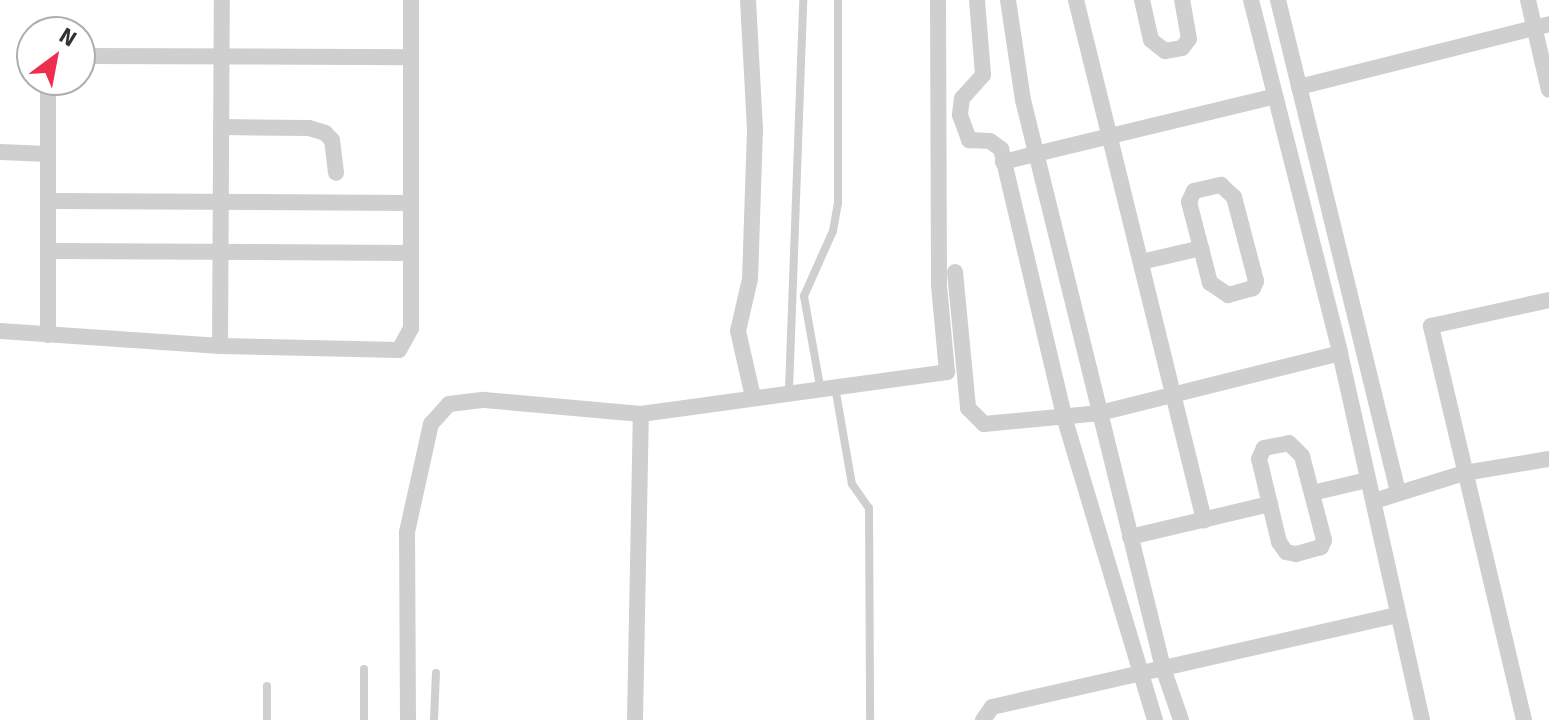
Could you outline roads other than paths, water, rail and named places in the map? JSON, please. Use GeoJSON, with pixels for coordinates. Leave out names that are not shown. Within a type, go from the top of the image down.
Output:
{"type":"FeatureCollection","features":[{"type":"Feature","properties":{"kind":"street"},"geometry":{"type":"LineString","coordinates":[[220,346],[222,0]]}},
{"type":"Feature","properties":{"kind":"street"},"geometry":{"type":"LineString","coordinates":[[0,331],[220,346],[399,350],[411,328],[411,0]]}},
{"type":"Feature","properties":{"kind":"street"},"geometry":{"type":"LineString","coordinates":[[748,0],[755,141],[750,279],[738,331],[753,397]]}},
{"type":"Feature","properties":{"kind":"street"},"geometry":{"type":"LineString","coordinates":[[408,720],[407,532],[438,414],[461,399],[641,414],[789,390],[947,372],[939,285],[938,0]]}},
{"type":"Feature","properties":{"kind":"street"},"geometry":{"type":"LineString","coordinates":[[977,0],[983,75],[962,98],[960,115],[969,140],[995,143],[1003,162],[1065,420],[1155,720]]}},
{"type":"Feature","properties":{"kind":"street"},"geometry":{"type":"LineString","coordinates":[[1008,0],[1017,73],[1040,153],[1163,668],[1181,720]]}},
{"type":"Feature","properties":{"kind":"street"},"geometry":{"type":"LineString","coordinates":[[1076,0],[1204,520]]}},
{"type":"Feature","properties":{"kind":"street"},"geometry":{"type":"LineString","coordinates":[[1142,0],[1151,40],[1165,51],[1182,48],[1189,39],[1182,0]]}},
{"type":"Feature","properties":{"kind":"street"},"geometry":{"type":"LineString","coordinates":[[1251,0],[1340,353],[1422,720]]}},
{"type":"Feature","properties":{"kind":"street"},"geometry":{"type":"LineString","coordinates":[[1278,0],[1398,492]]}},
{"type":"Feature","properties":{"kind":"street"},"geometry":{"type":"LineString","coordinates":[[1528,0],[1542,26],[1549,90]]}},
{"type":"Feature","properties":{"kind":"street"},"geometry":{"type":"LineString","coordinates":[[1299,87],[1542,26]]}},
{"type":"Feature","properties":{"kind":"street"},"geometry":{"type":"LineString","coordinates":[[96,56],[411,57]]}},
{"type":"Feature","properties":{"kind":"street"},"geometry":{"type":"LineString","coordinates":[[48,96],[48,335]]}},
{"type":"Feature","properties":{"kind":"street"},"geometry":{"type":"LineString","coordinates":[[1003,162],[1275,96]]}},
{"type":"Feature","properties":{"kind":"street"},"geometry":{"type":"LineString","coordinates":[[221,127],[317,129],[332,140],[336,173]]}},
{"type":"Feature","properties":{"kind":"street"},"geometry":{"type":"LineString","coordinates":[[0,152],[48,154]]}},
{"type":"Feature","properties":{"kind":"street"},"geometry":{"type":"LineString","coordinates":[[1221,185],[1234,197],[1255,285],[1228,295],[1218,293],[1201,248],[1189,198],[1197,189],[1221,185]]}},
{"type":"Feature","properties":{"kind":"street"},"geometry":{"type":"LineString","coordinates":[[49,201],[221,199],[411,203]]}},
{"type":"Feature","properties":{"kind":"street"},"geometry":{"type":"LineString","coordinates":[[1141,262],[1201,248]]}},
{"type":"Feature","properties":{"kind":"street"},"geometry":{"type":"LineString","coordinates":[[50,251],[411,253]]}},
{"type":"Feature","properties":{"kind":"street"},"geometry":{"type":"LineString","coordinates":[[955,272],[973,418],[984,424],[1065,420],[1340,353]]}},
{"type":"Feature","properties":{"kind":"street"},"geometry":{"type":"LineString","coordinates":[[1524,720],[1431,326],[1549,300]]}},
{"type":"Feature","properties":{"kind":"street"},"geometry":{"type":"LineString","coordinates":[[635,720],[641,414]]}},
{"type":"Feature","properties":{"kind":"street"},"geometry":{"type":"LineString","coordinates":[[1289,443],[1300,451],[1324,540],[1321,547],[1296,554],[1281,548],[1270,504],[1259,459],[1268,447],[1289,443]]}},
{"type":"Feature","properties":{"kind":"street"},"geometry":{"type":"LineString","coordinates":[[1374,501],[1464,473],[1549,459]]}},
{"type":"Feature","properties":{"kind":"street"},"geometry":{"type":"LineString","coordinates":[[1312,493],[1368,480]]}},
{"type":"Feature","properties":{"kind":"street"},"geometry":{"type":"LineString","coordinates":[[1130,537],[1270,504]]}},
{"type":"Feature","properties":{"kind":"street"},"geometry":{"type":"LineString","coordinates":[[983,720],[992,707],[1140,676],[1163,668],[1398,615]]}},
{"type":"Feature","properties":{"kind":"lane"},"geometry":{"type":"LineString","coordinates":[[789,390],[803,0]]}},
{"type":"Feature","properties":{"kind":"lane"},"geometry":{"type":"LineString","coordinates":[[838,0],[838,204],[833,231],[804,296],[852,484],[869,508],[870,720]]}},
{"type":"Feature","properties":{"kind":"lane"},"geometry":{"type":"LineString","coordinates":[[364,669],[364,720]]}},
{"type":"Feature","properties":{"kind":"lane"},"geometry":{"type":"LineString","coordinates":[[434,720],[436,673]]}},
{"type":"Feature","properties":{"kind":"lane"},"geometry":{"type":"LineString","coordinates":[[267,686],[267,720]]}}]}
